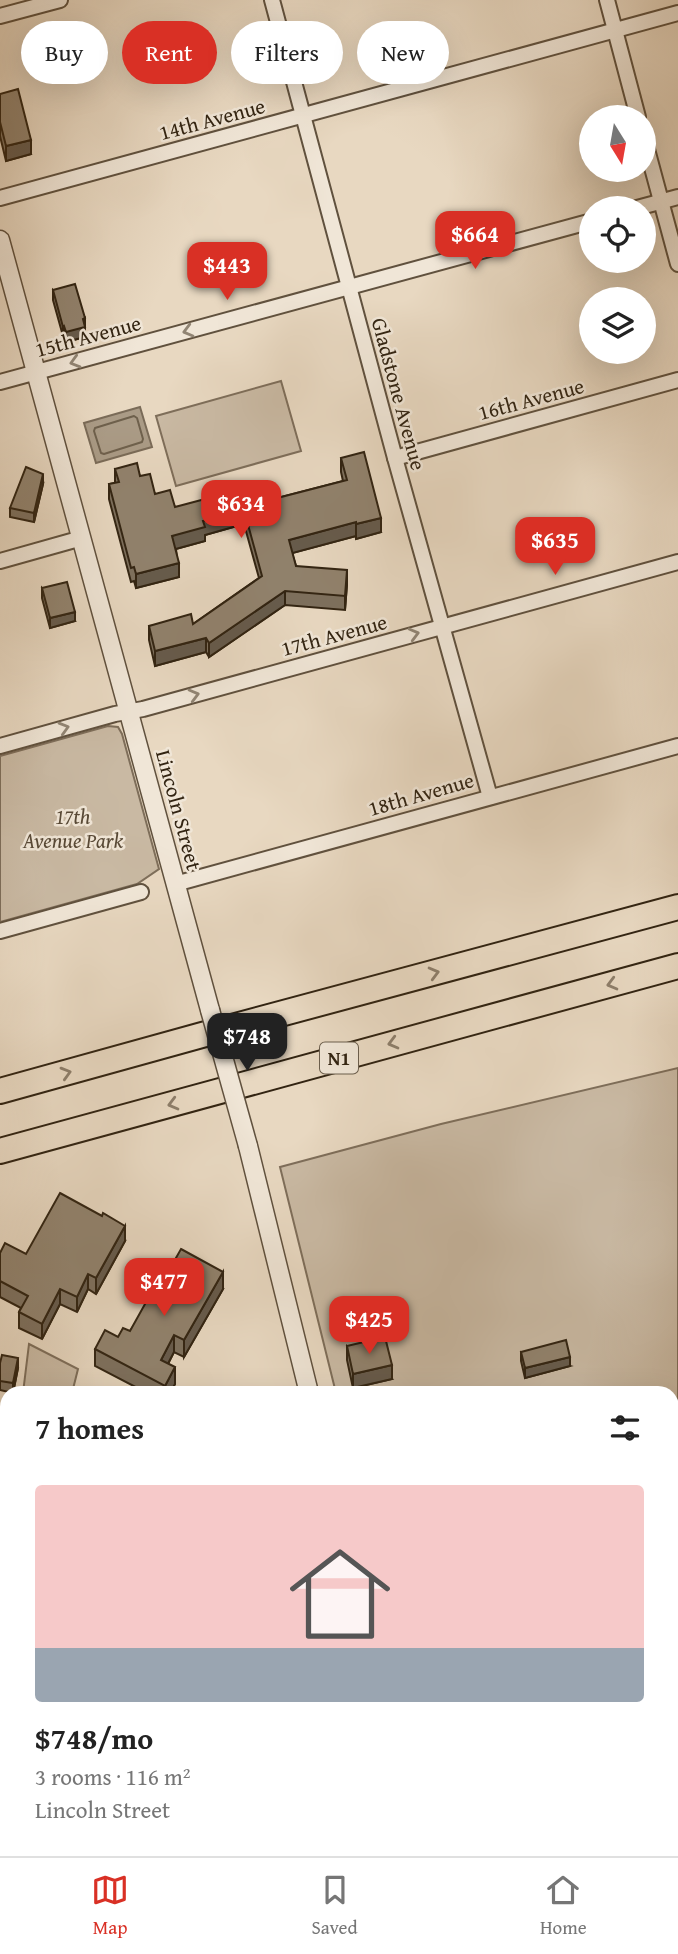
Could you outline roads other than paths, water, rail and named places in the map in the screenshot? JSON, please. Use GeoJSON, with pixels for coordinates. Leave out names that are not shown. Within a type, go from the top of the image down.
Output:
{"type":"FeatureCollection","features":[{"type":"Feature","properties":{"kind":"highway"},"geometry":{"type":"LineString","coordinates":[[0,1091],[678,907]]}},
{"type":"Feature","properties":{"kind":"highway","name":"N1"},"geometry":{"type":"LineString","coordinates":[[0,1151],[678,966]]}},
{"type":"Feature","properties":{"kind":"street"},"geometry":{"type":"LineString","coordinates":[[0,16],[60,0]]}},
{"type":"Feature","properties":{"kind":"street","name":"Gladstone Avenue"},"geometry":{"type":"LineString","coordinates":[[272,0],[441,627],[490,797]]}},
{"type":"Feature","properties":{"kind":"street"},"geometry":{"type":"LineString","coordinates":[[607,0],[635,105]]}},
{"type":"Feature","properties":{"kind":"street","name":"14th Avenue"},"geometry":{"type":"LineString","coordinates":[[0,198],[678,13]]}},
{"type":"Feature","properties":{"kind":"street"},"geometry":{"type":"LineString","coordinates":[[656,182],[678,264]]}},
{"type":"Feature","properties":{"kind":"street"},"geometry":{"type":"LineString","coordinates":[[656,203],[678,197]]}},
{"type":"Feature","properties":{"kind":"street","name":"15th Avenue"},"geometry":{"type":"LineString","coordinates":[[0,382],[579,225]]}},
{"type":"Feature","properties":{"kind":"street","name":"Lincoln Street"},"geometry":{"type":"LineString","coordinates":[[0,240],[247,1146],[307,1386]]}},
{"type":"Feature","properties":{"kind":"street","name":"16th Avenue"},"geometry":{"type":"LineString","coordinates":[[395,458],[678,380]]}},
{"type":"Feature","properties":{"kind":"street"},"geometry":{"type":"LineString","coordinates":[[0,561],[82,538]]}},
{"type":"Feature","properties":{"kind":"street","name":"17th Avenue"},"geometry":{"type":"LineString","coordinates":[[0,746],[678,562]]}},
{"type":"Feature","properties":{"kind":"street","name":"18th Avenue"},"geometry":{"type":"LineString","coordinates":[[176,884],[678,746]]}},
{"type":"Feature","properties":{"kind":"street"},"geometry":{"type":"LineString","coordinates":[[0,931],[141,892]]}},
{"type":"Feature","properties":{"kind":"water"},"geometry":{"type":"Polygon","coordinates":[[[140,407],[152,447],[96,463],[84,423],[140,407]]]}},
{"type":"Feature","properties":{"kind":"park label","name":"17th Avenue Park"},"geometry":{"type":"Point","coordinates":[73,828]}}]}
